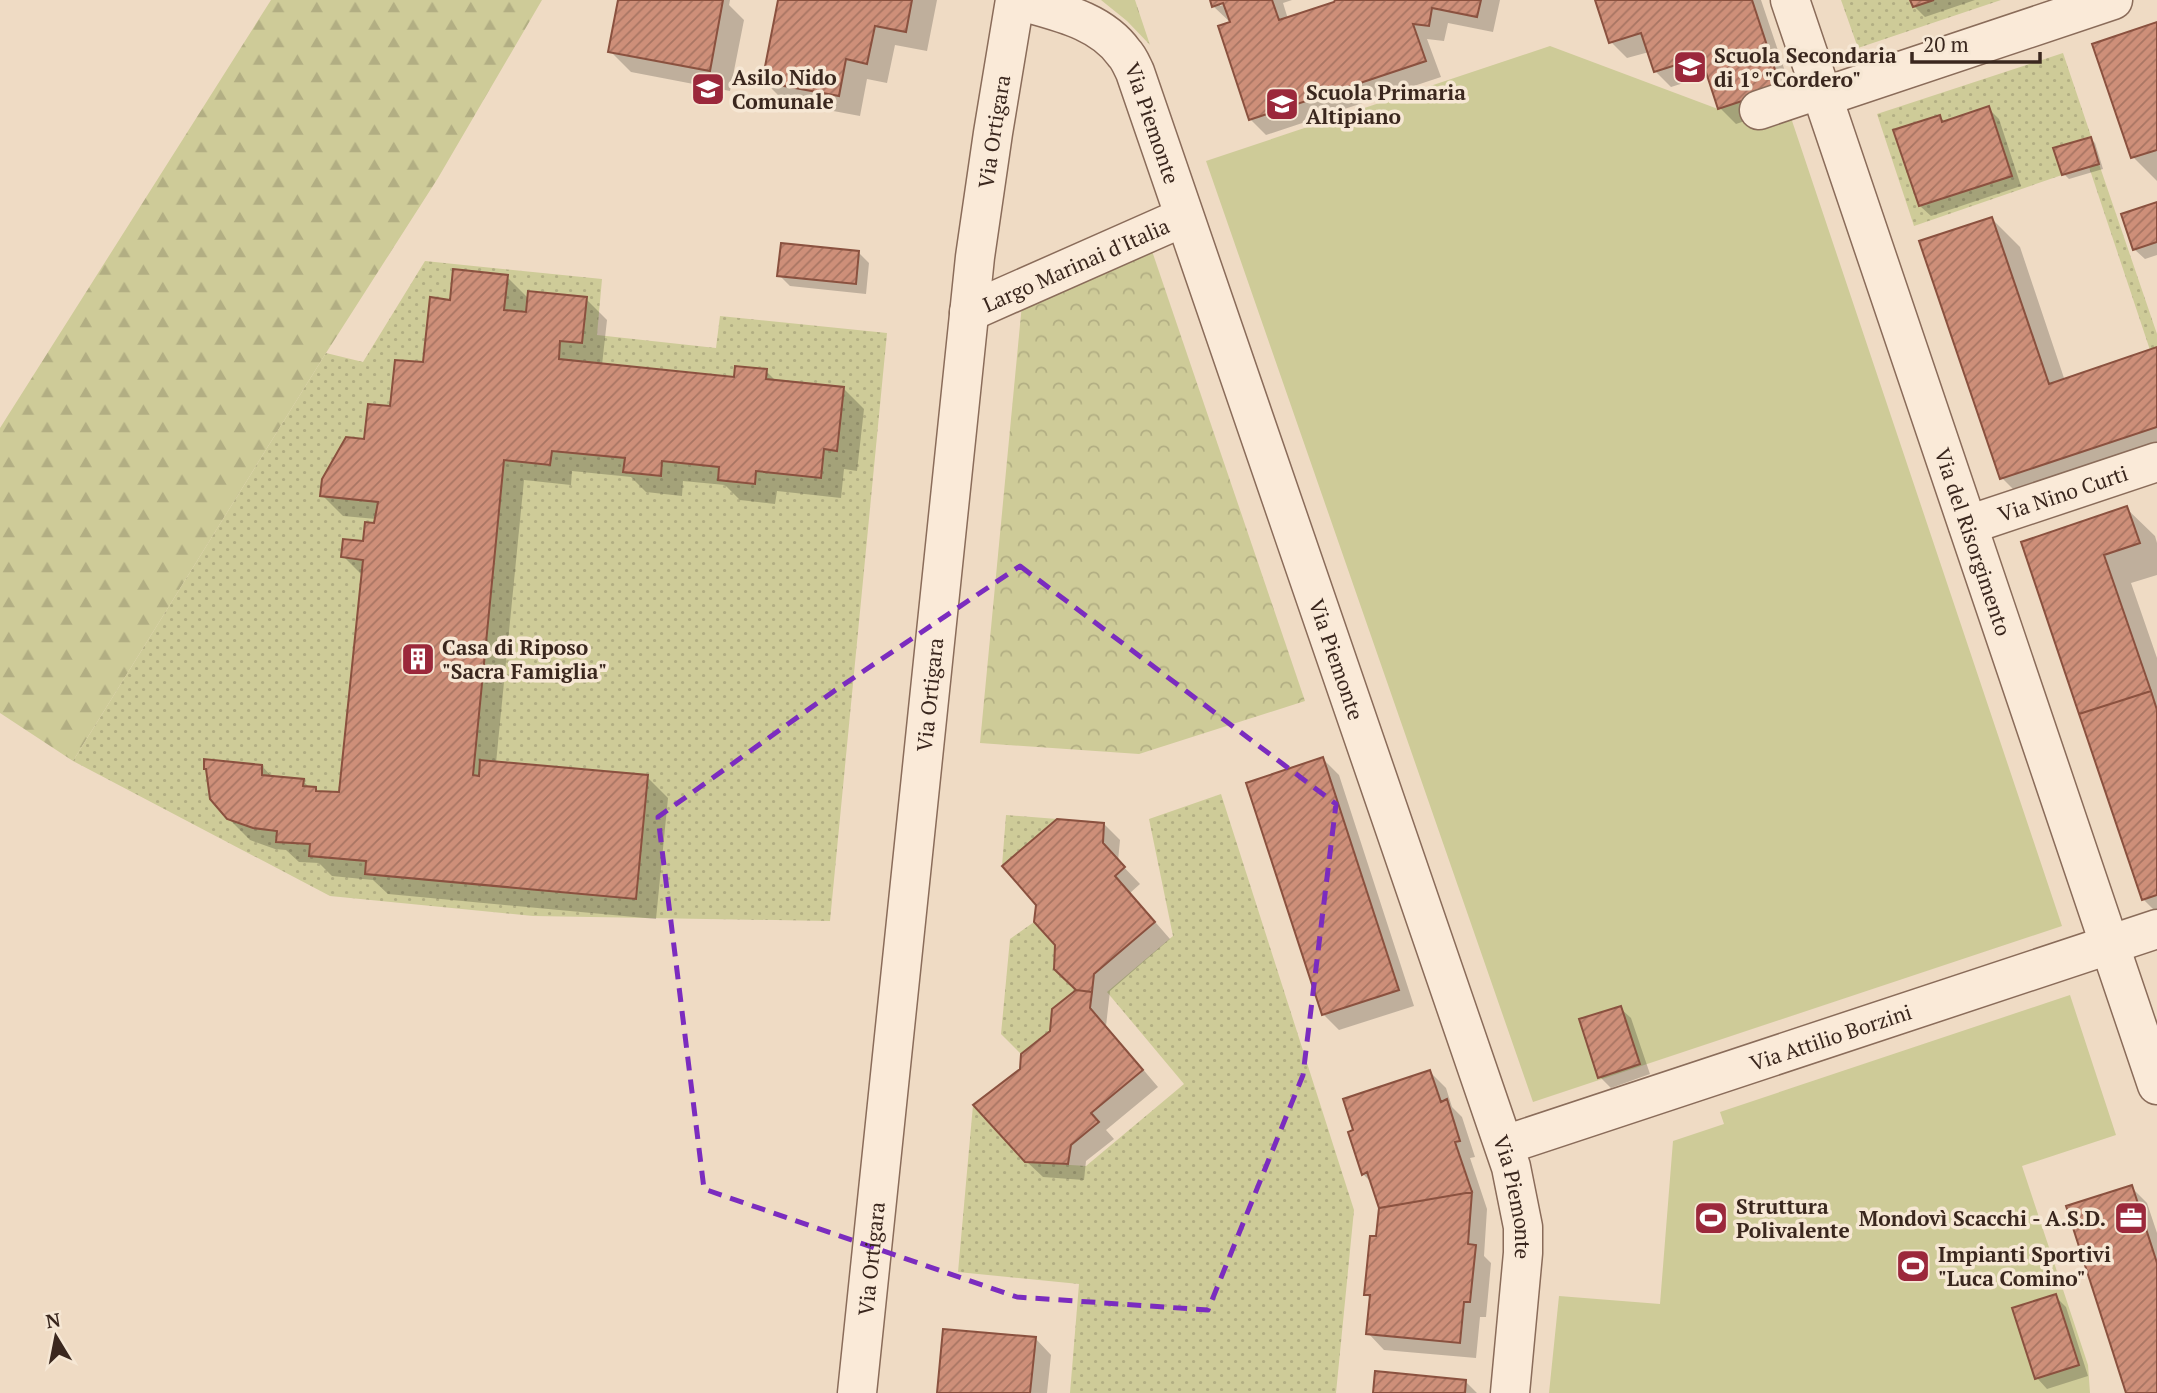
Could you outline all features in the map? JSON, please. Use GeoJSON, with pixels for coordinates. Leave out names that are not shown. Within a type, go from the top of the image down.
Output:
{"type":"FeatureCollection","features":[{"type":"Feature","properties":{"kind":"street","name":"Via Piemonte"},"geometry":{"type":"LineString","coordinates":[[1016,0],[1088,23],[1109,36],[1125,53],[1135,72],[1505,1145],[1523,1239],[1510,1393]]}},
{"type":"Feature","properties":{"kind":"street","name":"Via Ortigara"},"geometry":{"type":"LineString","coordinates":[[857,1393],[969,312],[981,212],[1016,0]]}},
{"type":"Feature","properties":{"kind":"street","name":"Via del Risorgimento"},"geometry":{"type":"LineString","coordinates":[[1790,0],[2157,1084]]}},
{"type":"Feature","properties":{"kind":"street"},"geometry":{"type":"LineString","coordinates":[[1759,110],[1822,93],[2113,0]]}},
{"type":"Feature","properties":{"kind":"street","name":"Largo Marinai d'Italia"},"geometry":{"type":"LineString","coordinates":[[969,312],[1184,217]]}},
{"type":"Feature","properties":{"kind":"street","name":"Via Nino Curti"},"geometry":{"type":"LineString","coordinates":[[1968,525],[2157,462]]}},
{"type":"Feature","properties":{"kind":"street","name":"Via Attilio Borzini"},"geometry":{"type":"LineString","coordinates":[[1505,1145],[2157,929]]}},
{"type":"Feature","properties":{"kind":"highlighted area"},"geometry":{"type":"Polygon","coordinates":[[[1020,566],[1336,804],[1303,1075],[1208,1310],[1017,1297],[704,1189],[658,817],[837,689],[1020,566]]]}},
{"type":"Feature","properties":{"kind":"green space"},"geometry":{"type":"Polygon","coordinates":[[[271,0],[542,0],[438,178],[73,761],[0,713],[0,428],[271,0]]]}},
{"type":"Feature","properties":{"kind":"green space"},"geometry":{"type":"Polygon","coordinates":[[[1101,0],[1135,0],[1150,45],[1127,21],[1101,0]]]}},
{"type":"Feature","properties":{"kind":"green space"},"geometry":{"type":"Polygon","coordinates":[[[1841,0],[2001,0],[1858,48],[1841,0]]]}},
{"type":"Feature","properties":{"kind":"green space"},"geometry":{"type":"Polygon","coordinates":[[[1550,46],[1718,109],[1781,88],[2062,926],[1533,1102],[1206,161],[1550,46]]]}},
{"type":"Feature","properties":{"kind":"green space"},"geometry":{"type":"Polygon","coordinates":[[[2063,53],[2091,136],[2054,148],[2062,175],[1914,226],[1877,114],[2063,53]]]}},
{"type":"Feature","properties":{"kind":"green space"},"geometry":{"type":"Polygon","coordinates":[[[2099,164],[2157,334],[2157,347],[2150,350],[2089,167],[2099,164]]]}},
{"type":"Feature","properties":{"kind":"green space"},"geometry":{"type":"Polygon","coordinates":[[[1151,248],[1305,701],[1139,754],[980,743],[1022,304],[1151,248]]]}},
{"type":"Feature","properties":{"kind":"green space"},"geometry":{"type":"Polygon","coordinates":[[[425,261],[602,279],[597,335],[716,348],[720,316],[887,333],[830,921],[533,916],[330,896],[73,761],[326,353],[363,362],[425,261]]]}},
{"type":"Feature","properties":{"kind":"green space"},"geometry":{"type":"Polygon","coordinates":[[[1221,794],[1354,1210],[1336,1393],[1070,1393],[1079,1284],[958,1272],[973,1105],[1025,1162],[1086,1166],[1184,1084],[1107,992],[1173,936],[1149,819],[1221,794]]]}},
{"type":"Feature","properties":{"kind":"green space"},"geometry":{"type":"Polygon","coordinates":[[[1006,815],[1057,819],[1002,866],[1006,815]]]}},
{"type":"Feature","properties":{"kind":"green space"},"geometry":{"type":"Polygon","coordinates":[[[1034,922],[1055,945],[1054,969],[1076,990],[1052,1009],[1050,1031],[1021,1054],[1001,1034],[1010,939],[1034,922]]]}},
{"type":"Feature","properties":{"kind":"green space","name":"Impianti Sportivi \"Luca Comino\""},"geometry":{"type":"Polygon","coordinates":[[[2070,995],[2116,1135],[2022,1166],[2088,1365],[2090,1393],[1549,1393],[1559,1296],[1660,1304],[1673,1141],[1724,1124],[1720,1112],[2070,995]]]}},
{"type":"Feature","properties":{"kind":"building"},"geometry":{"type":"Polygon","coordinates":[[[618,0],[723,0],[710,71],[608,52],[618,0]]]}},
{"type":"Feature","properties":{"kind":"building"},"geometry":{"type":"Polygon","coordinates":[[[778,0],[912,0],[906,32],[875,26],[867,64],[846,59],[839,96],[762,82],[778,0]]]}},
{"type":"Feature","properties":{"kind":"building"},"geometry":{"type":"Polygon","coordinates":[[[1210,0],[1272,0],[1279,20],[1335,0],[1481,0],[1477,17],[1432,8],[1429,26],[1413,24],[1426,61],[1249,120],[1218,26],[1230,22],[1223,3],[1212,7],[1210,0]]]}},
{"type":"Feature","properties":{"kind":"building","name":"Scuola Secondaria di 1° \"Cordero\""},"geometry":{"type":"Polygon","coordinates":[[[1595,0],[1752,0],[1781,88],[1718,109],[1701,57],[1654,72],[1641,33],[1609,43],[1595,0]]]}},
{"type":"Feature","properties":{"kind":"building"},"geometry":{"type":"Polygon","coordinates":[[[1910,0],[1934,0],[1913,7],[1910,0]]]}},
{"type":"Feature","properties":{"kind":"building"},"geometry":{"type":"Polygon","coordinates":[[[2157,22],[2157,150],[2131,158],[2092,44],[2157,22]]]}},
{"type":"Feature","properties":{"kind":"building"},"geometry":{"type":"Polygon","coordinates":[[[1989,106],[2012,176],[1919,206],[1893,130],[1940,115],[1942,122],[1989,106]]]}},
{"type":"Feature","properties":{"kind":"building"},"geometry":{"type":"Polygon","coordinates":[[[2091,137],[2099,164],[2062,175],[2053,148],[2091,137]]]}},
{"type":"Feature","properties":{"kind":"building"},"geometry":{"type":"Polygon","coordinates":[[[2157,202],[2157,242],[2133,250],[2121,214],[2157,202]]]}},
{"type":"Feature","properties":{"kind":"building"},"geometry":{"type":"Polygon","coordinates":[[[1992,217],[2049,384],[2157,347],[2157,427],[2000,479],[1919,241],[1992,217]]]}},
{"type":"Feature","properties":{"kind":"building"},"geometry":{"type":"Polygon","coordinates":[[[781,243],[859,251],[856,284],[777,276],[781,243]]]}},
{"type":"Feature","properties":{"kind":"building","name":"Casa di Riposo \"Sacra Famiglia\""},"geometry":{"type":"Polygon","coordinates":[[[453,269],[508,275],[504,310],[526,312],[528,291],[587,297],[582,343],[560,341],[559,359],[734,377],[735,366],[767,369],[766,379],[844,387],[837,451],[824,449],[821,478],[756,471],[755,484],[718,480],[719,467],[662,461],[661,476],[623,472],[625,458],[552,451],[550,465],[504,460],[473,775],[479,776],[480,760],[648,775],[636,899],[365,874],[366,861],[309,856],[310,844],[276,842],[277,831],[253,828],[227,819],[210,799],[204,759],[262,765],[262,775],[304,779],[303,786],[316,787],[316,791],[339,792],[363,560],[341,557],[343,539],[363,541],[365,522],[374,523],[378,502],[320,496],[322,479],[346,437],[364,439],[368,404],[390,406],[395,360],[423,362],[430,297],[450,300],[453,269]]]}},
{"type":"Feature","properties":{"kind":"building"},"geometry":{"type":"Polygon","coordinates":[[[2127,506],[2140,543],[2104,555],[2151,691],[2079,714],[2021,542],[2127,506]]]}},
{"type":"Feature","properties":{"kind":"building"},"geometry":{"type":"Polygon","coordinates":[[[2151,691],[2157,710],[2157,895],[2142,900],[2079,714],[2151,691]]]}},
{"type":"Feature","properties":{"kind":"building"},"geometry":{"type":"Polygon","coordinates":[[[1323,757],[1399,990],[1322,1015],[1246,783],[1323,757]]]}},
{"type":"Feature","properties":{"kind":"building"},"geometry":{"type":"Polygon","coordinates":[[[1057,819],[1104,823],[1103,843],[1125,867],[1115,876],[1155,922],[1094,974],[1092,992],[1076,990],[1054,969],[1055,945],[1034,922],[1036,905],[1002,866],[1057,819]]]}},
{"type":"Feature","properties":{"kind":"building"},"geometry":{"type":"Polygon","coordinates":[[[1076,990],[1092,992],[1090,1008],[1143,1070],[1091,1113],[1099,1122],[1071,1145],[1068,1164],[1025,1162],[973,1105],[1020,1069],[1021,1054],[1050,1031],[1052,1009],[1076,990]]]}},
{"type":"Feature","properties":{"kind":"building"},"geometry":{"type":"Polygon","coordinates":[[[1621,1006],[1640,1064],[1598,1078],[1579,1019],[1621,1006]]]}},
{"type":"Feature","properties":{"kind":"building"},"geometry":{"type":"Polygon","coordinates":[[[1430,1070],[1441,1102],[1447,1099],[1460,1141],[1455,1142],[1472,1192],[1379,1208],[1367,1172],[1362,1175],[1348,1132],[1353,1130],[1343,1099],[1430,1070]]]}},
{"type":"Feature","properties":{"kind":"building"},"geometry":{"type":"Polygon","coordinates":[[[2132,1185],[2157,1263],[2157,1393],[2126,1393],[2066,1206],[2132,1185]]]}},
{"type":"Feature","properties":{"kind":"building"},"geometry":{"type":"Polygon","coordinates":[[[1472,1192],[1468,1244],[1476,1245],[1470,1302],[1464,1302],[1460,1343],[1366,1334],[1370,1295],[1364,1295],[1370,1236],[1376,1236],[1379,1208],[1472,1192]]]}},
{"type":"Feature","properties":{"kind":"building"},"geometry":{"type":"Polygon","coordinates":[[[2056,1294],[2079,1365],[2035,1379],[2012,1308],[2056,1294]]]}},
{"type":"Feature","properties":{"kind":"building"},"geometry":{"type":"Polygon","coordinates":[[[943,1329],[1036,1337],[1030,1393],[937,1393],[943,1329]]]}},
{"type":"Feature","properties":{"kind":"building"},"geometry":{"type":"Polygon","coordinates":[[[1375,1371],[1466,1380],[1465,1393],[1373,1393],[1375,1371]]]}},
{"type":"Feature","properties":{"kind":"place","name":"Scuola Secondaria di 1° \"Cordero\""},"geometry":{"type":"Point","coordinates":[1690,67]}},
{"type":"Feature","properties":{"kind":"place","name":"Asilo Nido Comunale"},"geometry":{"type":"Point","coordinates":[708,89]}},
{"type":"Feature","properties":{"kind":"place","name":"Scuola Primaria Altipiano"},"geometry":{"type":"Point","coordinates":[1282,104]}},
{"type":"Feature","properties":{"kind":"place","name":"Casa di Riposo \"Sacra Famiglia\""},"geometry":{"type":"Point","coordinates":[418,659]}},
{"type":"Feature","properties":{"kind":"place","name":"Struttura Polivalente"},"geometry":{"type":"Point","coordinates":[1711,1218]}},
{"type":"Feature","properties":{"kind":"place","name":"Mondovì Scacchi - A.S.D."},"geometry":{"type":"Point","coordinates":[2131,1218]}},
{"type":"Feature","properties":{"kind":"place","name":"Impianti Sportivi \"Luca Comino\""},"geometry":{"type":"Point","coordinates":[1913,1266]}}]}
